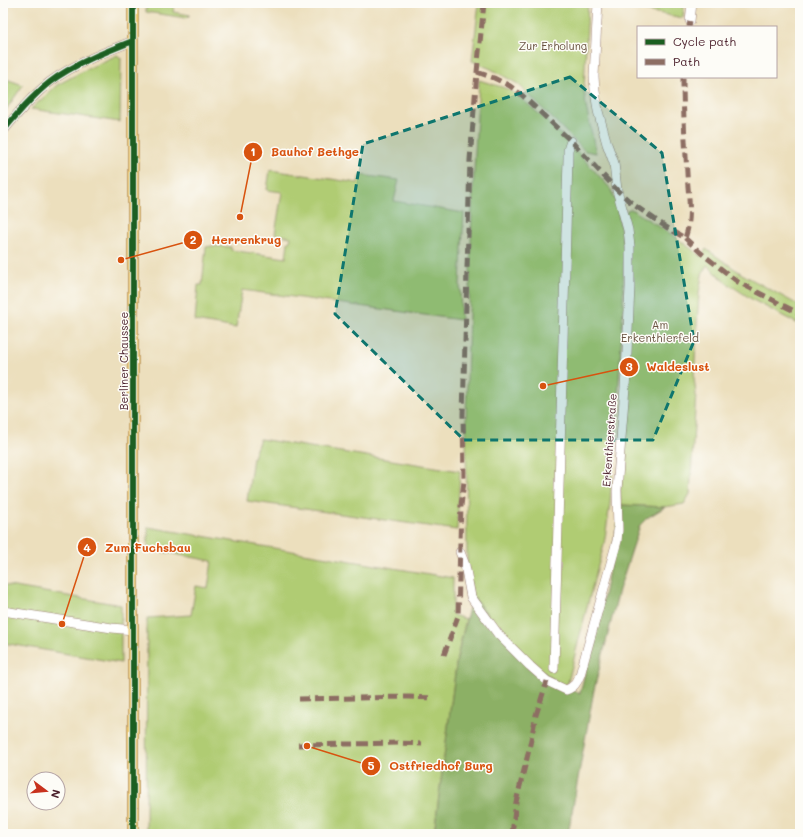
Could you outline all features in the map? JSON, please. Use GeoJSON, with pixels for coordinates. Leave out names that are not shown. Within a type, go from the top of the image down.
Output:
{"type":"FeatureCollection","features":[{"type":"Feature","properties":{"kind":"main road","name":"Berliner Chaussee"},"geometry":{"type":"LineString","coordinates":[[133,3],[133,834]]}},
{"type":"Feature","properties":{"kind":"street","name":"Erkenthierstraße"},"geometry":{"type":"LineString","coordinates":[[460,552],[465,565],[471,596],[498,634],[547,681],[566,690],[573,688],[580,675],[617,541],[617,490],[626,374],[630,287],[630,246],[628,230],[617,190],[614,163],[598,111],[595,91],[594,76],[598,3]]}},
{"type":"Feature","properties":{"kind":"street"},"geometry":{"type":"LineString","coordinates":[[690,21],[692,3]]}},
{"type":"Feature","properties":{"kind":"street"},"geometry":{"type":"LineString","coordinates":[[3,131],[37,94],[57,77],[84,62],[133,41]]}},
{"type":"Feature","properties":{"kind":"street"},"geometry":{"type":"LineString","coordinates":[[554,669],[568,150],[572,142]]}},
{"type":"Feature","properties":{"kind":"street"},"geometry":{"type":"LineString","coordinates":[[3,611],[133,630]]}},
{"type":"Feature","properties":{"kind":"highlighted area"},"geometry":{"type":"Polygon","coordinates":[[[570,77],[662,153],[694,341],[653,440],[464,440],[335,314],[363,144],[570,77]]]}},
{"type":"Feature","properties":{"kind":"green space"},"geometry":{"type":"Polygon","coordinates":[[[146,3],[175,3],[173,12],[190,15],[186,18],[146,12],[146,3]]]}},
{"type":"Feature","properties":{"kind":"green space","name":"Zur Erholung"},"geometry":{"type":"Polygon","coordinates":[[[479,3],[588,3],[584,88],[586,107],[596,153],[585,151],[518,84],[491,69],[472,61],[479,3]]]}},
{"type":"Feature","properties":{"kind":"green space"},"geometry":{"type":"Polygon","coordinates":[[[606,3],[684,3],[683,18],[606,3]]]}},
{"type":"Feature","properties":{"kind":"green space"},"geometry":{"type":"Polygon","coordinates":[[[117,55],[121,58],[120,122],[31,109],[57,85],[117,55]]]}},
{"type":"Feature","properties":{"kind":"green space"},"geometry":{"type":"Polygon","coordinates":[[[3,78],[23,85],[3,114],[3,78]]]}},
{"type":"Feature","properties":{"kind":"green space"},"geometry":{"type":"Polygon","coordinates":[[[479,80],[505,88],[516,94],[545,119],[570,144],[610,188],[617,204],[624,252],[623,309],[610,504],[604,545],[567,686],[551,679],[513,647],[472,595],[467,566],[466,418],[472,209],[479,80]]]}},
{"type":"Feature","properties":{"kind":"green space"},"geometry":{"type":"Polygon","coordinates":[[[270,170],[358,183],[360,175],[399,180],[394,201],[464,213],[460,283],[461,320],[242,290],[236,328],[195,321],[198,285],[202,285],[206,247],[231,247],[231,250],[286,258],[288,242],[290,241],[291,237],[275,234],[282,192],[267,190],[270,170]]]}},
{"type":"Feature","properties":{"kind":"green space","name":"Am Erkenthierfeld"},"geometry":{"type":"Polygon","coordinates":[[[631,209],[674,236],[701,256],[706,249],[742,274],[800,306],[800,325],[753,300],[727,283],[707,265],[702,275],[699,293],[694,378],[696,393],[690,494],[684,504],[665,507],[621,505],[620,492],[629,374],[626,213],[627,210],[631,209]]]}},
{"type":"Feature","properties":{"kind":"green space"},"geometry":{"type":"Polygon","coordinates":[[[260,439],[460,471],[457,530],[247,501],[253,457],[260,439]]]}},
{"type":"Feature","properties":{"kind":"green space"},"geometry":{"type":"Polygon","coordinates":[[[621,505],[665,507],[647,518],[640,525],[619,590],[594,690],[568,834],[434,834],[457,658],[472,595],[498,628],[528,660],[553,679],[580,693],[605,591],[621,505]]]}},
{"type":"Feature","properties":{"kind":"green space"},"geometry":{"type":"Polygon","coordinates":[[[148,527],[453,578],[453,615],[466,619],[457,658],[434,834],[146,834],[147,618],[191,615],[196,586],[208,588],[212,561],[148,549],[148,527]]]}},
{"type":"Feature","properties":{"kind":"green space"},"geometry":{"type":"Polygon","coordinates":[[[3,585],[121,605],[121,663],[3,643],[3,585]]]}},
{"type":"Feature","properties":{"kind":"marked path"},"geometry":{"type":"LineString","coordinates":[[444,655],[458,616],[461,506],[464,481],[463,415],[470,160],[484,3]]}},
{"type":"Feature","properties":{"kind":"marked path"},"geometry":{"type":"LineString","coordinates":[[689,26],[690,21]]}},
{"type":"Feature","properties":{"kind":"marked path"},"geometry":{"type":"LineString","coordinates":[[477,72],[510,86],[523,96],[572,142],[617,190],[634,205],[685,238],[689,222],[689,206],[684,125],[683,78]]}},
{"type":"Feature","properties":{"kind":"marked path"},"geometry":{"type":"LineString","coordinates":[[685,238],[701,253],[738,282],[800,314]]}},
{"type":"Feature","properties":{"kind":"marked path"},"geometry":{"type":"LineString","coordinates":[[512,834],[516,802],[536,715],[547,681]]}},
{"type":"Feature","properties":{"kind":"marked path"},"geometry":{"type":"LineString","coordinates":[[299,699],[432,698]]}},
{"type":"Feature","properties":{"kind":"marked path"},"geometry":{"type":"LineString","coordinates":[[298,745],[422,744]]}},
{"type":"Feature","properties":{"kind":"cycle path"},"geometry":{"type":"LineString","coordinates":[[133,3],[133,834]]}},
{"type":"Feature","properties":{"kind":"cycle path"},"geometry":{"type":"LineString","coordinates":[[3,131],[31,99],[50,82],[90,59],[133,41]]}},
{"type":"Feature","properties":{"kind":"place","name":"Bauhof Bethge"},"geometry":{"type":"Point","coordinates":[240,217]}},
{"type":"Feature","properties":{"kind":"place","name":"Herrenkrug"},"geometry":{"type":"Point","coordinates":[121,260]}},
{"type":"Feature","properties":{"kind":"place","name":"Waldeslust"},"geometry":{"type":"Point","coordinates":[543,386]}},
{"type":"Feature","properties":{"kind":"place","name":"Zum Fuchsbau"},"geometry":{"type":"Point","coordinates":[62,624]}},
{"type":"Feature","properties":{"kind":"place","name":"Ostfriedhof Burg"},"geometry":{"type":"Point","coordinates":[307,746]}}]}
